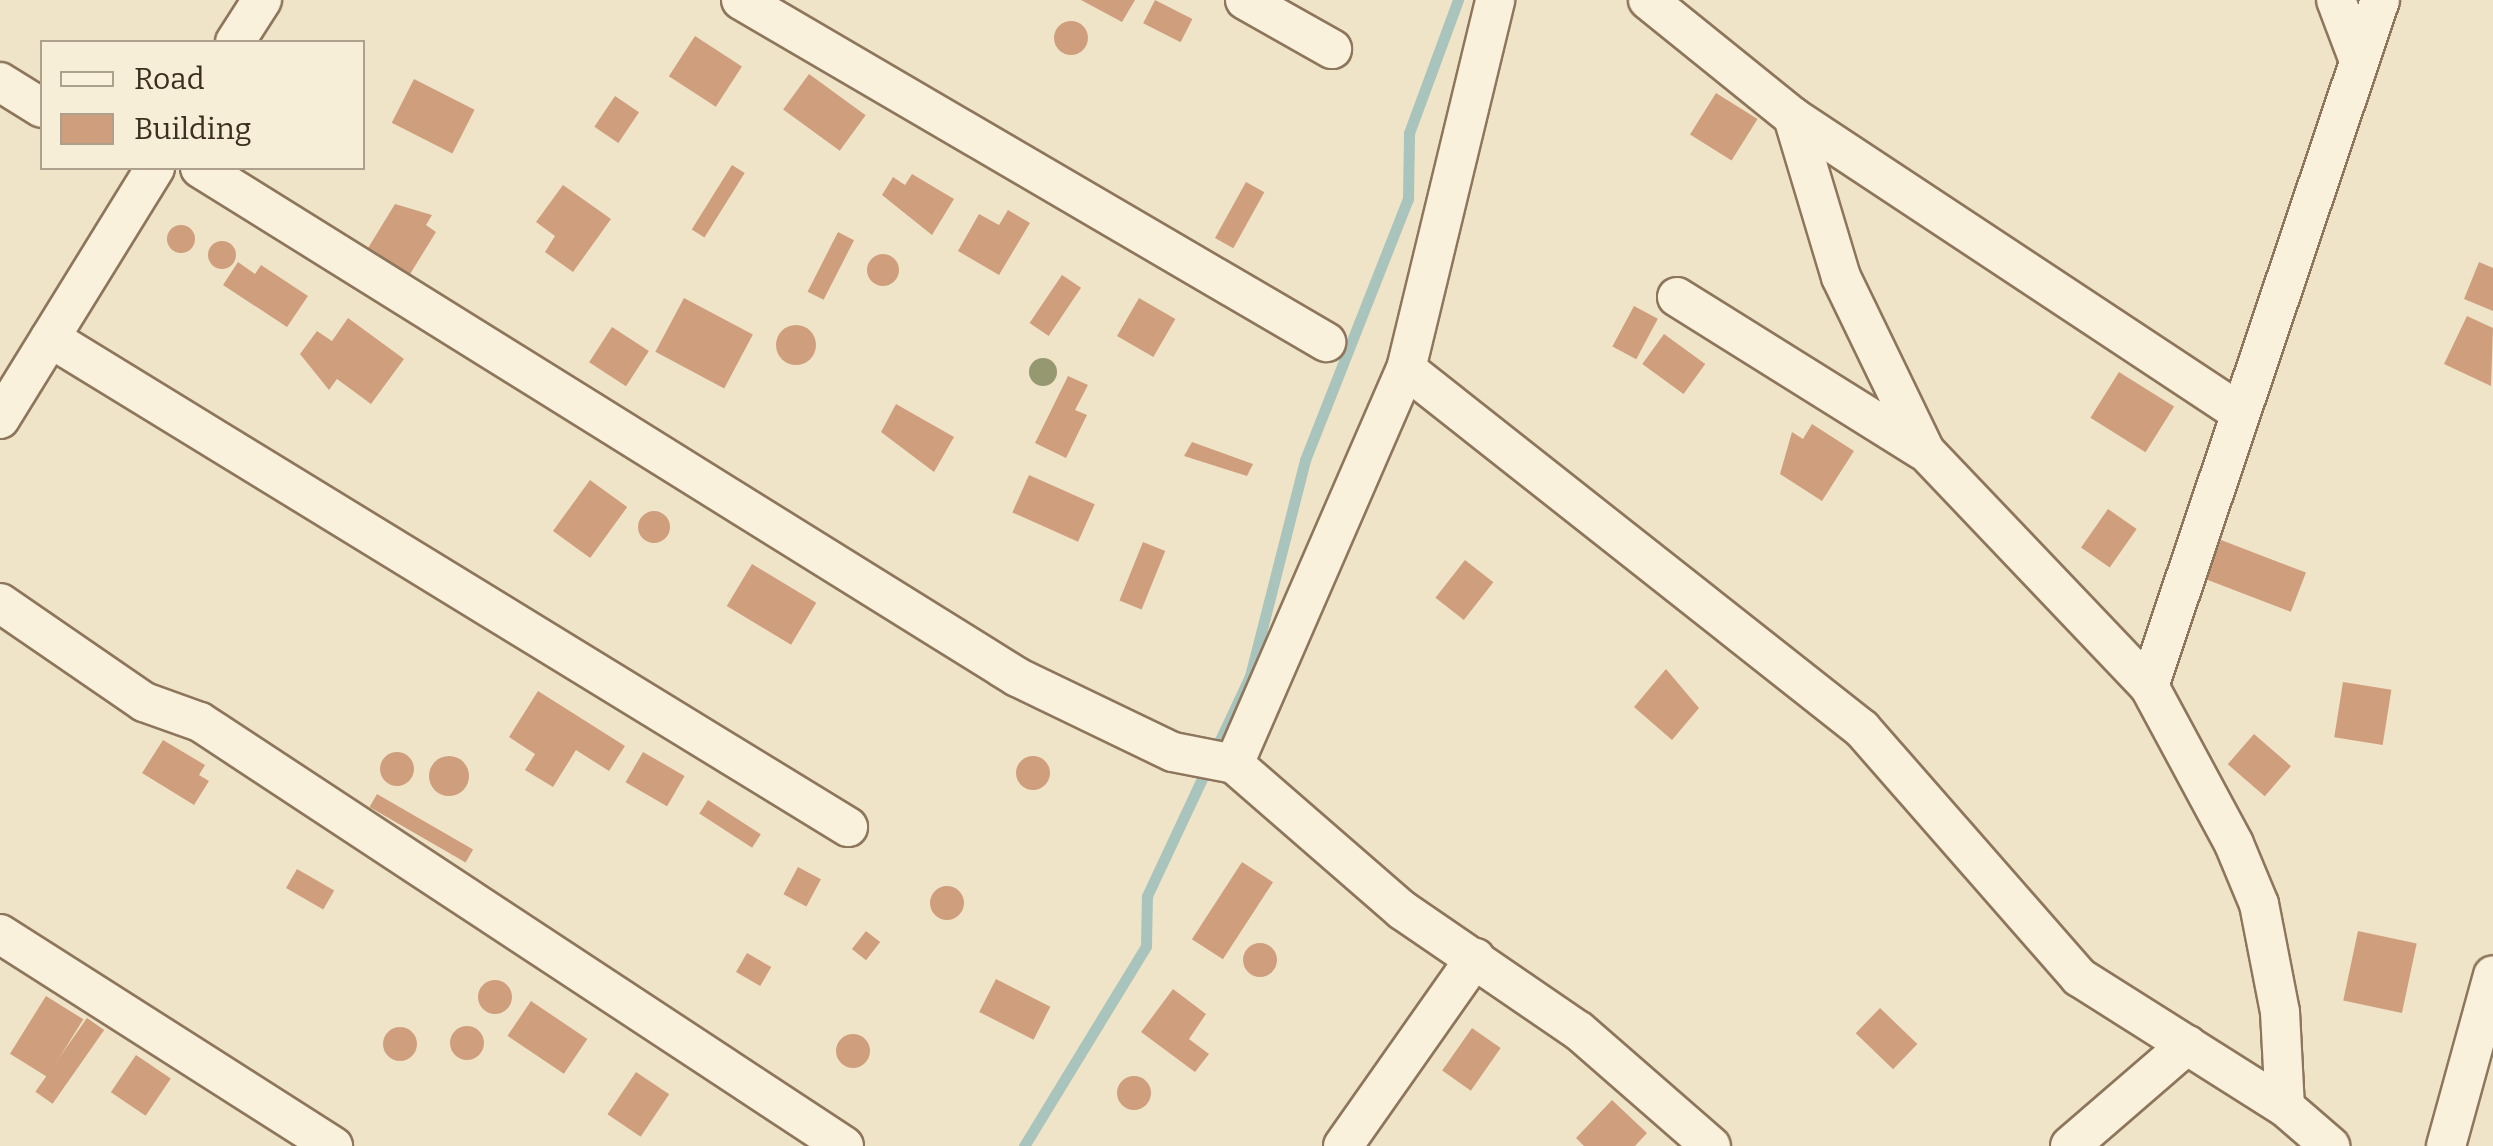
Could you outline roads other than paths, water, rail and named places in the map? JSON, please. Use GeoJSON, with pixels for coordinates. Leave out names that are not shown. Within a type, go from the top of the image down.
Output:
{"type":"FeatureCollection","features":[{"type":"Feature","properties":{"kind":"street"},"geometry":{"type":"LineString","coordinates":[[235,40],[262,0]]}},
{"type":"Feature","properties":{"kind":"street"},"geometry":{"type":"LineString","coordinates":[[741,0],[1326,342]]}},
{"type":"Feature","properties":{"kind":"street"},"geometry":{"type":"LineString","coordinates":[[1245,0],[1332,50]]}},
{"type":"Feature","properties":{"kind":"street"},"geometry":{"type":"LineString","coordinates":[[1234,764],[1406,370],[1495,0]]}},
{"type":"Feature","properties":{"kind":"street"},"geometry":{"type":"LineString","coordinates":[[1648,0],[1792,117],[2239,412]]}},
{"type":"Feature","properties":{"kind":"street"},"geometry":{"type":"LineString","coordinates":[[2336,0],[2358,61]]}},
{"type":"Feature","properties":{"kind":"street"},"geometry":{"type":"LineString","coordinates":[[2149,686],[2380,0]]}},
{"type":"Feature","properties":{"kind":"street"},"geometry":{"type":"LineString","coordinates":[[0,82],[40,107]]}},
{"type":"Feature","properties":{"kind":"street"},"geometry":{"type":"LineString","coordinates":[[1792,117],[1841,277],[1924,451]]}},
{"type":"Feature","properties":{"kind":"street"},"geometry":{"type":"LineString","coordinates":[[0,419],[148,170]]}},
{"type":"Feature","properties":{"kind":"street"},"geometry":{"type":"LineString","coordinates":[[203,170],[1016,677],[1173,752],[1234,764],[1402,910],[1579,1032],[1711,1146]]}},
{"type":"Feature","properties":{"kind":"street"},"geometry":{"type":"LineString","coordinates":[[1677,297],[1924,451],[2149,686],[2259,904],[2285,1107]]}},
{"type":"Feature","properties":{"kind":"street"},"geometry":{"type":"LineString","coordinates":[[50,338],[848,827]]}},
{"type":"Feature","properties":{"kind":"street"},"geometry":{"type":"LineString","coordinates":[[1406,370],[1862,729],[2078,977],[2285,1107],[2330,1146]]}},
{"type":"Feature","properties":{"kind":"street"},"geometry":{"type":"LineString","coordinates":[[0,603],[144,702],[200,722],[844,1146]]}},
{"type":"Feature","properties":{"kind":"street"},"geometry":{"type":"LineString","coordinates":[[0,934],[333,1146]]}},
{"type":"Feature","properties":{"kind":"street"},"geometry":{"type":"LineString","coordinates":[[1343,1146],[1475,958]]}},
{"type":"Feature","properties":{"kind":"street"},"geometry":{"type":"LineString","coordinates":[[2446,1146],[2493,975]]}},
{"type":"Feature","properties":{"kind":"street"},"geometry":{"type":"LineString","coordinates":[[2070,1146],[2187,1045]]}},
{"type":"Feature","properties":{"kind":"waterway"},"geometry":{"type":"LineString","coordinates":[[1024,1146],[1146,946],[1147,896],[1250,676],[1305,460],[1408,199],[1409,133],[1458,0]]}}]}
